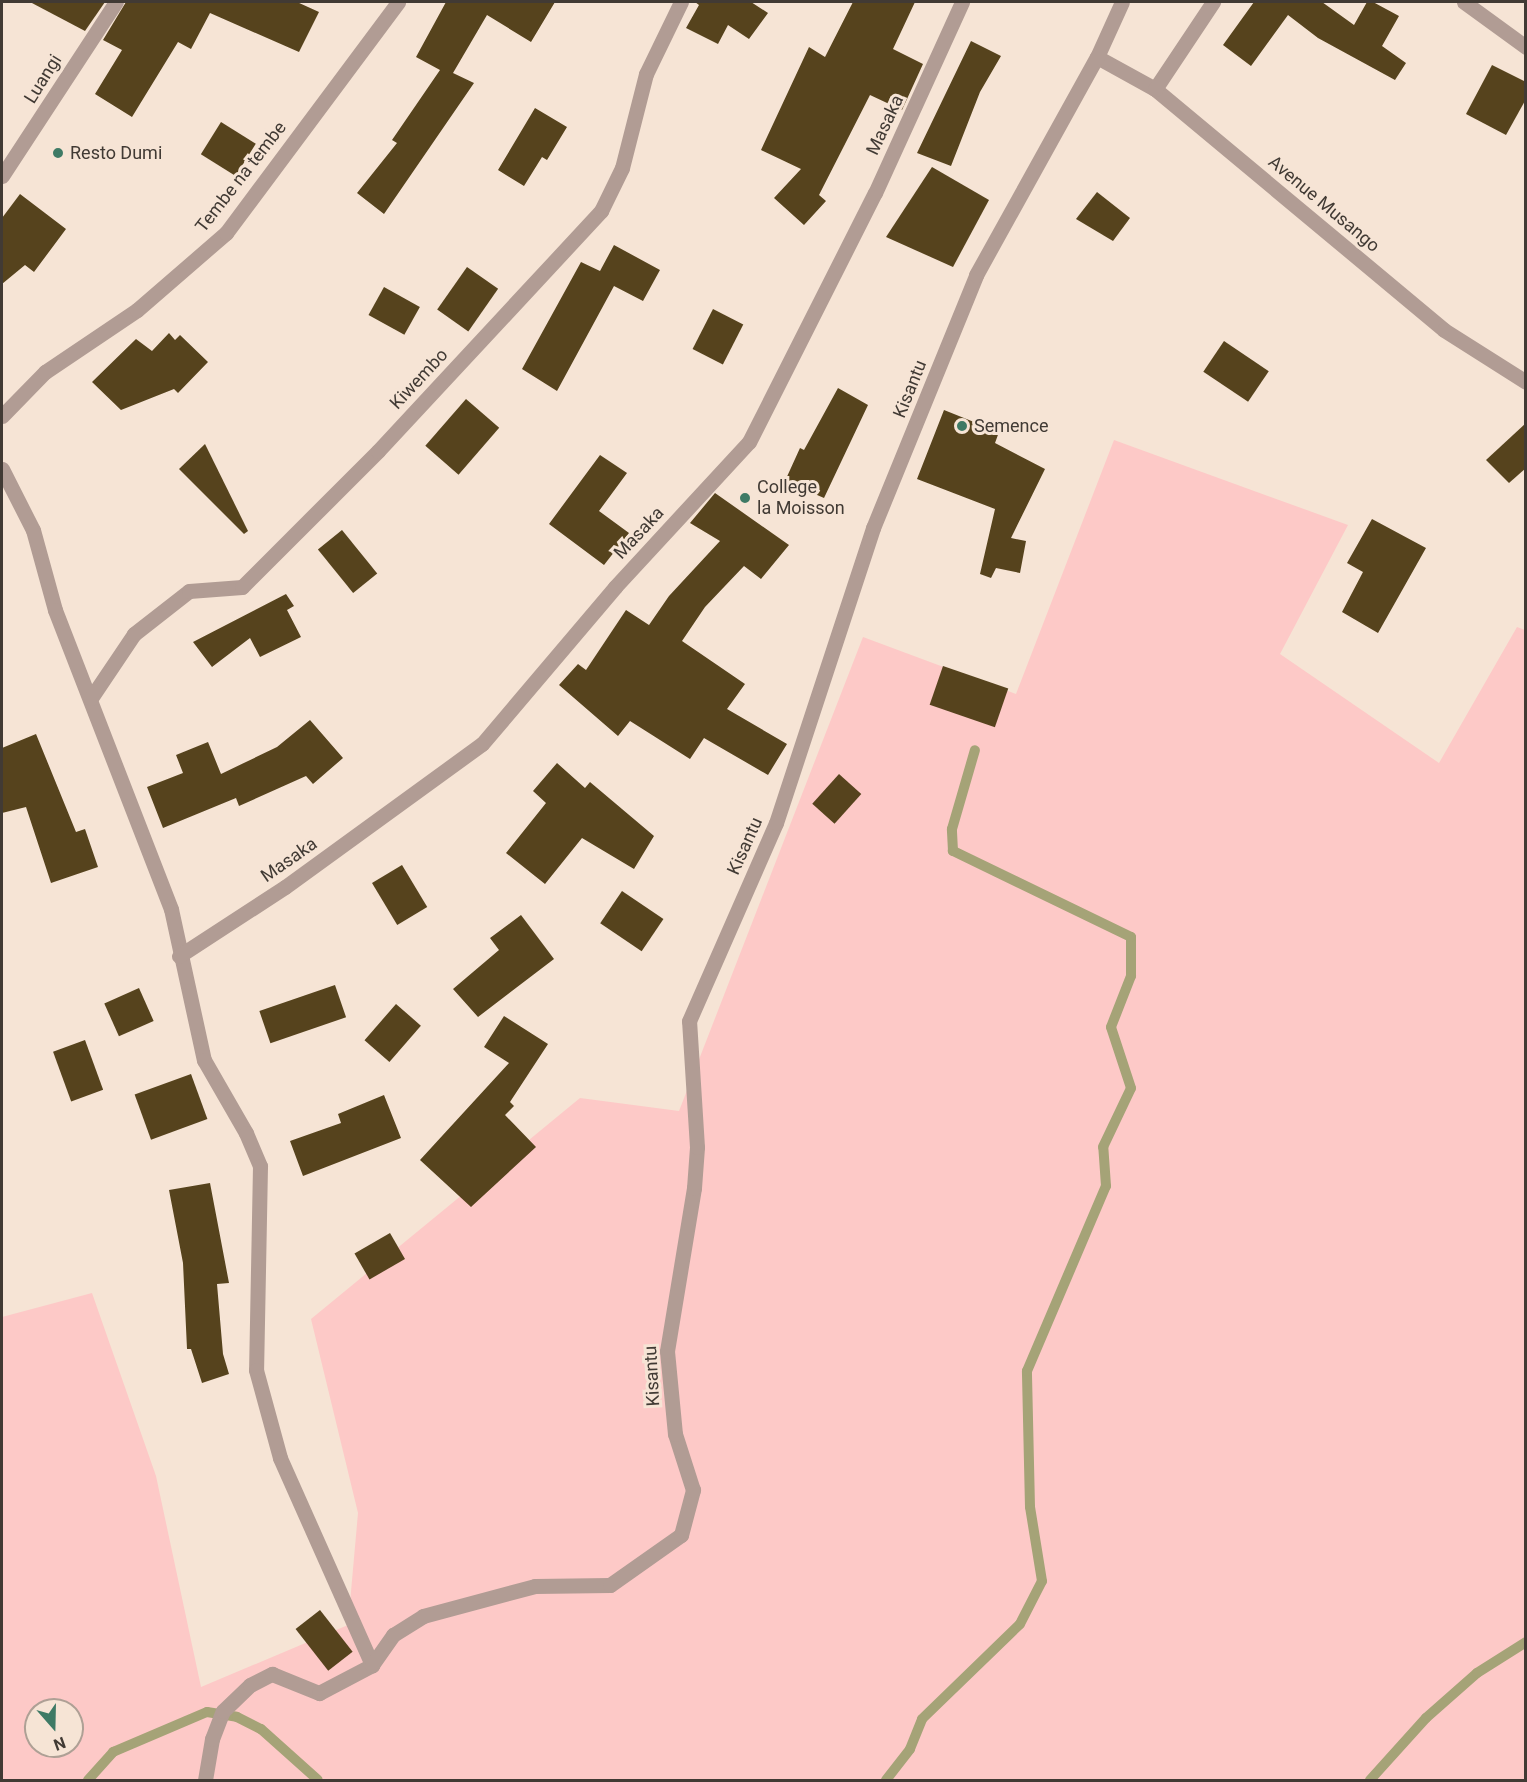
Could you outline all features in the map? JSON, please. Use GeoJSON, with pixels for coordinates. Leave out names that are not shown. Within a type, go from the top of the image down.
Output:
{"type":"FeatureCollection","features":[{"type":"Feature","properties":{"kind":"street","name":"Luangi"},"geometry":{"type":"LineString","coordinates":[[2,176],[116,2]]}},
{"type":"Feature","properties":{"kind":"street","name":"Tembe na tembe"},"geometry":{"type":"LineString","coordinates":[[2,416],[45,372],[137,310],[226,233],[398,2]]}},
{"type":"Feature","properties":{"kind":"street","name":"Kiwembo"},"geometry":{"type":"LineString","coordinates":[[91,698],[134,634],[189,591],[242,587],[386,443],[601,212],[622,168],[646,74],[681,2]]}},
{"type":"Feature","properties":{"kind":"street","name":"Masaka"},"geometry":{"type":"LineString","coordinates":[[179,956],[285,887],[482,744],[615,587],[749,442],[880,182],[962,2]]}},
{"type":"Feature","properties":{"kind":"street","name":"Kisantu"},"geometry":{"type":"LineString","coordinates":[[372,1665],[393,1635],[423,1616],[535,1586],[610,1585],[681,1535],[693,1490],[675,1434],[667,1351],[695,1178],[697,1147],[688,1021],[776,823],[873,528],[976,275],[1097,57],[1122,2]]}},
{"type":"Feature","properties":{"kind":"street"},"geometry":{"type":"LineString","coordinates":[[1155,89],[1213,2]]}},
{"type":"Feature","properties":{"kind":"street"},"geometry":{"type":"LineString","coordinates":[[1464,2],[1526,47]]}},
{"type":"Feature","properties":{"kind":"street","name":"Avenue Musango"},"geometry":{"type":"LineString","coordinates":[[1097,57],[1155,89],[1444,330],[1526,382]]}},
{"type":"Feature","properties":{"kind":"street"},"geometry":{"type":"LineString","coordinates":[[2,469],[33,530],[55,610],[171,909],[179,956],[204,1060],[246,1132],[260,1166],[256,1370],[280,1458],[372,1665],[319,1693],[272,1674],[250,1685],[222,1711],[212,1739],[205,1780]]}},
{"type":"Feature","properties":{"kind":"shaded area"},"geometry":{"type":"Polygon","coordinates":[[[1114,440],[1348,525],[1280,654],[1439,763],[1517,627],[1525,630],[1525,1780],[2,1780],[2,1317],[92,1293],[156,1476],[201,1687],[348,1625],[358,1513],[311,1319],[580,1098],[679,1111],[863,637],[1016,694],[1114,440]]]}},
{"type":"Feature","properties":{"kind":"building"},"geometry":{"type":"Polygon","coordinates":[[[30,2],[105,2],[85,31],[30,2]]]}},
{"type":"Feature","properties":{"kind":"building"},"geometry":{"type":"Polygon","coordinates":[[[126,2],[297,2],[319,12],[299,52],[210,13],[191,49],[178,42],[132,117],[95,94],[122,50],[103,40],[126,2]]]}},
{"type":"Feature","properties":{"kind":"building"},"geometry":{"type":"Polygon","coordinates":[[[446,2],[555,2],[531,42],[487,15],[453,73],[474,83],[384,214],[357,193],[397,143],[392,140],[440,70],[416,57],[446,2]]]}},
{"type":"Feature","properties":{"kind":"building"},"geometry":{"type":"Polygon","coordinates":[[[695,2],[751,2],[768,13],[749,39],[728,25],[718,44],[686,28],[699,5],[695,2]]]}},
{"type":"Feature","properties":{"kind":"building"},"geometry":{"type":"Polygon","coordinates":[[[853,2],[915,2],[893,49],[923,64],[902,110],[870,95],[819,195],[826,201],[804,225],[774,198],[801,169],[761,150],[809,47],[825,57],[853,2]]]}},
{"type":"Feature","properties":{"kind":"building"},"geometry":{"type":"Polygon","coordinates":[[[1254,2],[1322,2],[1354,25],[1367,2],[1373,2],[1399,16],[1382,46],[1406,63],[1395,80],[1318,38],[1288,15],[1251,66],[1223,45],[1254,2]]]}},
{"type":"Feature","properties":{"kind":"building"},"geometry":{"type":"Polygon","coordinates":[[[971,41],[1001,56],[980,92],[951,166],[917,153],[971,41]]]}},
{"type":"Feature","properties":{"kind":"building"},"geometry":{"type":"Polygon","coordinates":[[[1492,65],[1526,82],[1526,99],[1506,135],[1466,114],[1492,65]]]}},
{"type":"Feature","properties":{"kind":"building"},"geometry":{"type":"Polygon","coordinates":[[[535,108],[567,127],[547,160],[542,157],[524,186],[498,170],[535,108]]]}},
{"type":"Feature","properties":{"kind":"building"},"geometry":{"type":"Polygon","coordinates":[[[221,122],[256,144],[236,176],[201,154],[221,122]]]}},
{"type":"Feature","properties":{"kind":"building"},"geometry":{"type":"Polygon","coordinates":[[[932,167],[989,200],[953,267],[886,237],[932,167]]]}},
{"type":"Feature","properties":{"kind":"building"},"geometry":{"type":"Polygon","coordinates":[[[1097,192],[1130,218],[1113,241],[1076,219],[1097,192]]]}},
{"type":"Feature","properties":{"kind":"building"},"geometry":{"type":"Polygon","coordinates":[[[20,194],[66,229],[34,272],[25,265],[2,284],[2,218],[20,194]]]}},
{"type":"Feature","properties":{"kind":"building"},"geometry":{"type":"Polygon","coordinates":[[[614,245],[660,270],[643,301],[614,286],[557,391],[522,369],[581,262],[600,271],[614,245]]]}},
{"type":"Feature","properties":{"kind":"building"},"geometry":{"type":"Polygon","coordinates":[[[467,267],[498,289],[468,331],[437,310],[467,267]]]}},
{"type":"Feature","properties":{"kind":"building"},"geometry":{"type":"Polygon","coordinates":[[[384,287],[420,307],[404,335],[368,315],[384,287]]]}},
{"type":"Feature","properties":{"kind":"building"},"geometry":{"type":"Polygon","coordinates":[[[713,309],[743,324],[723,365],[693,349],[713,309]]]}},
{"type":"Feature","properties":{"kind":"building"},"geometry":{"type":"Polygon","coordinates":[[[169,333],[175,340],[180,335],[208,362],[178,393],[174,389],[121,410],[92,382],[136,339],[152,351],[169,333]]]}},
{"type":"Feature","properties":{"kind":"building"},"geometry":{"type":"Polygon","coordinates":[[[1224,341],[1269,371],[1248,402],[1203,372],[1224,341]]]}},
{"type":"Feature","properties":{"kind":"building"},"geometry":{"type":"Polygon","coordinates":[[[838,388],[868,405],[824,498],[785,481],[800,448],[804,450],[838,388]]]}},
{"type":"Feature","properties":{"kind":"building"},"geometry":{"type":"Polygon","coordinates":[[[466,399],[499,428],[459,475],[425,446],[466,399]]]}},
{"type":"Feature","properties":{"kind":"building"},"geometry":{"type":"Polygon","coordinates":[[[944,410],[999,432],[995,443],[1045,469],[1011,538],[1026,541],[1020,573],[996,568],[991,578],[980,574],[995,509],[917,479],[944,410]]]}},
{"type":"Feature","properties":{"kind":"building"},"geometry":{"type":"Polygon","coordinates":[[[1526,423],[1526,468],[1509,483],[1486,460],[1526,423]]]}},
{"type":"Feature","properties":{"kind":"building"},"geometry":{"type":"Polygon","coordinates":[[[205,444],[248,531],[244,534],[179,469],[205,444]]]}},
{"type":"Feature","properties":{"kind":"building"},"geometry":{"type":"Polygon","coordinates":[[[600,455],[627,473],[599,511],[629,533],[604,565],[549,524],[600,455]]]}},
{"type":"Feature","properties":{"kind":"building"},"geometry":{"type":"Polygon","coordinates":[[[715,493],[789,545],[761,579],[744,566],[705,607],[682,641],[745,684],[727,709],[787,744],[768,775],[704,738],[690,759],[630,721],[618,736],[559,685],[578,664],[586,670],[626,610],[649,625],[669,596],[720,541],[690,523],[715,493]]]}},
{"type":"Feature","properties":{"kind":"building"},"geometry":{"type":"Polygon","coordinates":[[[1372,519],[1426,548],[1378,633],[1342,612],[1363,572],[1347,563],[1372,519]]]}},
{"type":"Feature","properties":{"kind":"building"},"geometry":{"type":"Polygon","coordinates":[[[342,530],[377,574],[353,593],[318,550],[342,530]]]}},
{"type":"Feature","properties":{"kind":"building"},"geometry":{"type":"Polygon","coordinates":[[[286,594],[294,606],[287,610],[301,637],[260,657],[250,638],[212,667],[193,642],[286,594]]]}},
{"type":"Feature","properties":{"kind":"building"},"geometry":{"type":"Polygon","coordinates":[[[943,666],[1008,688],[995,727],[930,705],[943,666]]]}},
{"type":"Feature","properties":{"kind":"building"},"geometry":{"type":"Polygon","coordinates":[[[310,720],[343,758],[313,784],[306,776],[239,806],[236,798],[163,828],[147,787],[183,773],[176,755],[208,742],[221,774],[277,747],[310,720]]]}},
{"type":"Feature","properties":{"kind":"building"},"geometry":{"type":"Polygon","coordinates":[[[36,734],[76,832],[85,829],[98,867],[51,883],[26,807],[2,813],[2,748],[36,734]]]}},
{"type":"Feature","properties":{"kind":"building"},"geometry":{"type":"Polygon","coordinates":[[[557,763],[585,788],[590,782],[654,836],[634,869],[582,838],[545,884],[506,853],[546,803],[533,791],[557,763]]]}},
{"type":"Feature","properties":{"kind":"building"},"geometry":{"type":"Polygon","coordinates":[[[839,774],[861,794],[835,824],[812,804],[839,774]]]}},
{"type":"Feature","properties":{"kind":"building"},"geometry":{"type":"Polygon","coordinates":[[[402,865],[427,907],[397,925],[372,883],[402,865]]]}},
{"type":"Feature","properties":{"kind":"building"},"geometry":{"type":"Polygon","coordinates":[[[622,891],[663,919],[642,951],[600,923],[622,891]]]}},
{"type":"Feature","properties":{"kind":"building"},"geometry":{"type":"Polygon","coordinates":[[[521,915],[554,959],[478,1017],[453,989],[499,950],[490,938],[521,915]]]}},
{"type":"Feature","properties":{"kind":"building"},"geometry":{"type":"Polygon","coordinates":[[[335,985],[346,1017],[270,1043],[259,1011],[335,985]]]}},
{"type":"Feature","properties":{"kind":"building"},"geometry":{"type":"Polygon","coordinates":[[[139,988],[154,1021],[119,1036],[104,1003],[139,988]]]}},
{"type":"Feature","properties":{"kind":"building"},"geometry":{"type":"Polygon","coordinates":[[[396,1004],[421,1026],[389,1062],[365,1040],[396,1004]]]}},
{"type":"Feature","properties":{"kind":"building"},"geometry":{"type":"Polygon","coordinates":[[[504,1016],[548,1044],[510,1102],[514,1106],[505,1115],[536,1147],[471,1207],[420,1160],[509,1063],[484,1047],[504,1016]]]}},
{"type":"Feature","properties":{"kind":"building"},"geometry":{"type":"Polygon","coordinates":[[[85,1040],[103,1090],[71,1101],[53,1052],[85,1040]]]}},
{"type":"Feature","properties":{"kind":"building"},"geometry":{"type":"Polygon","coordinates":[[[191,1074],[207,1119],[151,1140],[135,1095],[191,1074]]]}},
{"type":"Feature","properties":{"kind":"building"},"geometry":{"type":"Polygon","coordinates":[[[384,1095],[401,1138],[303,1176],[290,1141],[341,1123],[338,1114],[384,1095]]]}},
{"type":"Feature","properties":{"kind":"building"},"geometry":{"type":"Polygon","coordinates":[[[210,1183],[229,1283],[217,1284],[223,1354],[229,1374],[202,1383],[191,1349],[187,1349],[183,1263],[169,1190],[210,1183]]]}},
{"type":"Feature","properties":{"kind":"building"},"geometry":{"type":"Polygon","coordinates":[[[390,1233],[405,1259],[369,1279],[354,1254],[390,1233]]]}},
{"type":"Feature","properties":{"kind":"building"},"geometry":{"type":"Polygon","coordinates":[[[320,1610],[353,1652],[328,1671],[296,1629],[320,1610]]]}},
{"type":"Feature","properties":{"kind":"waterway"},"geometry":{"type":"LineString","coordinates":[[886,1780],[910,1749],[922,1719],[1020,1624],[1042,1581],[1030,1507],[1027,1371],[1106,1186],[1103,1147],[1131,1088],[1111,1027],[1131,976],[1131,937],[953,851],[952,829],[975,750]]}},
{"type":"Feature","properties":{"kind":"waterway"},"geometry":{"type":"LineString","coordinates":[[1370,1780],[1426,1718],[1477,1673],[1526,1642]]}},
{"type":"Feature","properties":{"kind":"waterway"},"geometry":{"type":"LineString","coordinates":[[88,1780],[113,1752],[207,1712],[237,1717],[261,1729],[318,1780]]}},
{"type":"Feature","properties":{"kind":"place","name":"Resto Dumi"},"geometry":{"type":"Point","coordinates":[58,153]}},
{"type":"Feature","properties":{"kind":"place","name":"Semence"},"geometry":{"type":"Point","coordinates":[962,426]}},
{"type":"Feature","properties":{"kind":"place","name":"College la Moisson"},"geometry":{"type":"Point","coordinates":[745,498]}}]}
